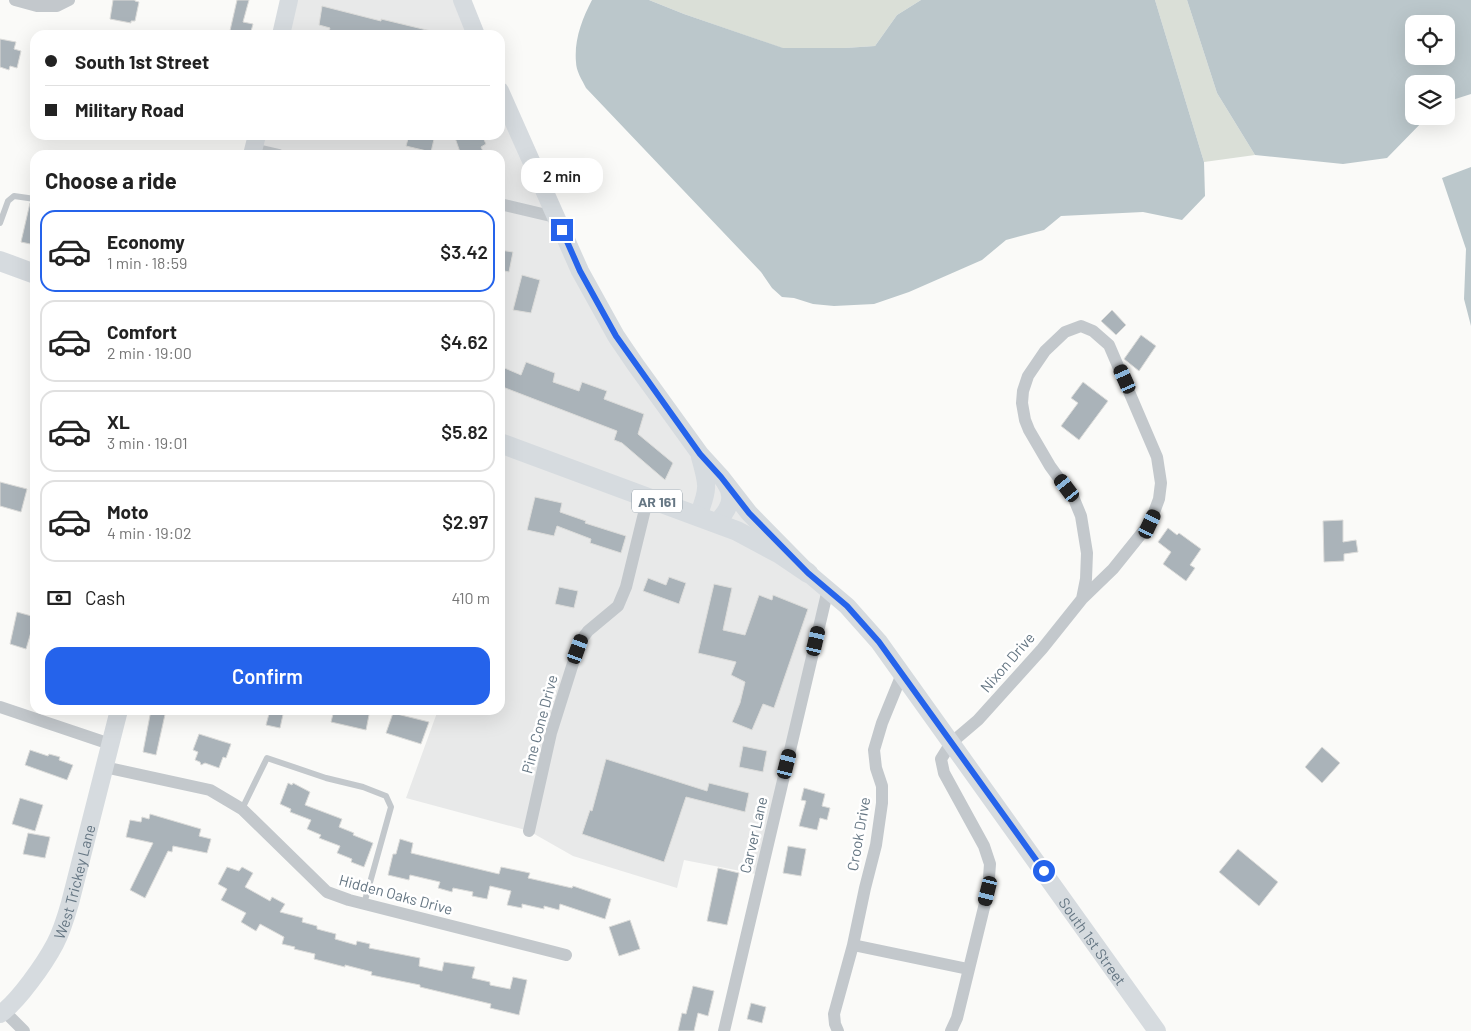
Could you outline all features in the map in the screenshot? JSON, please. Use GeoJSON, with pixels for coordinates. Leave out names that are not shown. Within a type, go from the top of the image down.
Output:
{"type":"FeatureCollection","features":[{"type":"Feature","properties":{"kind":"main road"},"geometry":{"type":"LineString","coordinates":[[0,261],[30,272]]}},
{"type":"Feature","properties":{"kind":"main road","name":"South 1st Street"},"geometry":{"type":"LineString","coordinates":[[505,445],[707,519],[764,545],[808,573]]}},
{"type":"Feature","properties":{"kind":"street"},"geometry":{"type":"LineString","coordinates":[[15,0],[37,6],[57,6],[68,0]]}},
{"type":"Feature","properties":{"kind":"street"},"geometry":{"type":"LineString","coordinates":[[282,30],[289,0]]}},
{"type":"Feature","properties":{"kind":"street"},"geometry":{"type":"LineString","coordinates":[[462,0],[474,30]]}},
{"type":"Feature","properties":{"kind":"street"},"geometry":{"type":"LineString","coordinates":[[505,102],[580,271],[616,336],[700,454],[749,513],[808,573]]}},
{"type":"Feature","properties":{"kind":"street"},"geometry":{"type":"LineString","coordinates":[[505,205],[555,217]]}},
{"type":"Feature","properties":{"kind":"street","name":"Nixon Drive"},"geometry":{"type":"LineString","coordinates":[[951,743],[978,720],[1042,648],[1082,599],[1112,569],[1150,524],[1159,499],[1161,483],[1157,457],[1109,345],[1093,331],[1081,326],[1065,332],[1044,352],[1028,376],[1022,403],[1029,430],[1050,466],[1074,499],[1081,516],[1087,553],[1086,579],[1082,599]]}},
{"type":"Feature","properties":{"kind":"street"},"geometry":{"type":"LineString","coordinates":[[700,454],[707,484],[707,519],[726,513],[731,498],[729,489],[721,477]]}},
{"type":"Feature","properties":{"kind":"street","name":"Pine Cone Drive"},"geometry":{"type":"LineString","coordinates":[[529,831],[551,733],[574,660],[582,639],[588,630],[618,606],[626,586],[648,497]]}},
{"type":"Feature","properties":{"kind":"street","name":"South 1st Street"},"geometry":{"type":"LineString","coordinates":[[808,573],[847,606],[873,635],[1157,1031]]}},
{"type":"Feature","properties":{"kind":"street","name":"Carver Lane"},"geometry":{"type":"LineString","coordinates":[[724,1031],[828,589]]}},
{"type":"Feature","properties":{"kind":"street","name":"Crook Drive"},"geometry":{"type":"LineString","coordinates":[[838,1031],[834,1024],[834,1014],[853,945],[864,888],[876,845],[882,803],[882,786],[876,768],[874,750],[882,723],[902,674]]}},
{"type":"Feature","properties":{"kind":"street"},"geometry":{"type":"LineString","coordinates":[[0,707],[110,744]]}},
{"type":"Feature","properties":{"kind":"street","name":"West Trickey Lane"},"geometry":{"type":"LineString","coordinates":[[24,1031],[2,1012],[38,971],[55,944],[62,928],[118,715]]}},
{"type":"Feature","properties":{"kind":"street"},"geometry":{"type":"LineString","coordinates":[[951,743],[941,759],[944,773],[984,846],[990,864],[988,891],[957,1018],[951,1031]]}},
{"type":"Feature","properties":{"kind":"street","name":"Hidden Oaks Drive"},"geometry":{"type":"LineString","coordinates":[[104,768],[210,790],[242,809],[327,892],[364,904],[566,956]]}},
{"type":"Feature","properties":{"kind":"street"},"geometry":{"type":"LineString","coordinates":[[853,945],[968,969]]}},
{"type":"Feature","properties":{"kind":"lane"},"geometry":{"type":"LineString","coordinates":[[0,223],[8,201],[14,196],[30,198]]}},
{"type":"Feature","properties":{"kind":"lane"},"geometry":{"type":"LineString","coordinates":[[242,809],[267,758],[326,778],[364,787],[386,796],[391,807],[364,904]]}},
{"type":"Feature","properties":{"kind":"shaded area"},"geometry":{"type":"Polygon","coordinates":[[[289,0],[462,0],[474,30],[282,30],[289,0]]]}},
{"type":"Feature","properties":{"kind":"shaded area"},"geometry":{"type":"Polygon","coordinates":[[[592,0],[649,0],[783,48],[845,48],[875,46],[897,15],[921,0],[1155,0],[1204,162],[1205,196],[1182,220],[1143,212],[1061,216],[1044,230],[1006,240],[982,260],[909,292],[874,304],[834,306],[813,304],[794,298],[782,297],[772,288],[761,272],[586,88],[576,65],[576,46],[582,22],[592,0]]]}},
{"type":"Feature","properties":{"kind":"shaded area"},"geometry":{"type":"Polygon","coordinates":[[[649,0],[921,0],[897,15],[875,46],[782,48],[649,0]]]}},
{"type":"Feature","properties":{"kind":"shaded area"},"geometry":{"type":"Polygon","coordinates":[[[1155,0],[1187,0],[1217,93],[1255,155],[1204,162],[1155,0]]]}},
{"type":"Feature","properties":{"kind":"shaded area"},"geometry":{"type":"Polygon","coordinates":[[[1187,0],[1471,0],[1471,94],[1455,99],[1455,75],[1405,75],[1405,125],[1419,125],[1387,158],[1343,164],[1255,155],[1217,93],[1187,0]]]}},
{"type":"Feature","properties":{"kind":"shaded area"},"geometry":{"type":"Polygon","coordinates":[[[505,101],[580,271],[700,454],[828,589],[761,875],[684,860],[677,888],[573,856],[529,831],[406,798],[436,715],[505,715],[505,150],[253,150],[256,140],[505,140],[505,101]]]}},
{"type":"Feature","properties":{"kind":"shaded area"},"geometry":{"type":"Polygon","coordinates":[[[1471,167],[1471,326],[1464,299],[1466,249],[1442,178],[1471,167]]]}},
{"type":"Feature","properties":{"kind":"building"},"geometry":{"type":"Polygon","coordinates":[[[113,0],[135,0],[139,2],[135,21],[131,21],[131,23],[110,19],[113,0]]]}},
{"type":"Feature","properties":{"kind":"building"},"geometry":{"type":"Polygon","coordinates":[[[237,0],[249,0],[243,22],[253,24],[251,30],[230,30],[237,0]]]}},
{"type":"Feature","properties":{"kind":"building"},"geometry":{"type":"Polygon","coordinates":[[[322,6],[427,30],[329,30],[330,28],[319,25],[322,6]]]}},
{"type":"Feature","properties":{"kind":"building"},"geometry":{"type":"Polygon","coordinates":[[[0,39],[16,42],[14,49],[21,51],[17,68],[10,66],[9,70],[0,67],[0,39]]]}},
{"type":"Feature","properties":{"kind":"building"},"geometry":{"type":"Polygon","coordinates":[[[408,140],[434,140],[431,150],[406,146],[408,140]]]}},
{"type":"Feature","properties":{"kind":"building"},"geometry":{"type":"Polygon","coordinates":[[[456,140],[484,140],[486,144],[481,147],[482,150],[459,150],[456,140]]]}},
{"type":"Feature","properties":{"kind":"building"},"geometry":{"type":"Polygon","coordinates":[[[30,203],[30,244],[21,242],[30,203]]]}},
{"type":"Feature","properties":{"kind":"building"},"geometry":{"type":"Polygon","coordinates":[[[505,251],[513,252],[509,272],[505,271],[505,251]]]}},
{"type":"Feature","properties":{"kind":"building"},"geometry":{"type":"Polygon","coordinates":[[[522,275],[540,280],[531,313],[513,310],[522,275]]]}},
{"type":"Feature","properties":{"kind":"building"},"geometry":{"type":"Polygon","coordinates":[[[1112,310],[1126,325],[1116,335],[1101,321],[1112,310]]]}},
{"type":"Feature","properties":{"kind":"building"},"geometry":{"type":"Polygon","coordinates":[[[1141,335],[1156,346],[1139,371],[1124,359],[1141,335]]]}},
{"type":"Feature","properties":{"kind":"building"},"geometry":{"type":"Polygon","coordinates":[[[526,362],[555,373],[553,382],[579,391],[582,382],[607,391],[604,399],[644,414],[638,434],[673,463],[665,480],[622,443],[614,440],[617,431],[505,388],[505,368],[521,375],[526,362]]]}},
{"type":"Feature","properties":{"kind":"building"},"geometry":{"type":"Polygon","coordinates":[[[1083,382],[1108,401],[1079,440],[1061,426],[1078,403],[1071,398],[1083,382]]]}},
{"type":"Feature","properties":{"kind":"building"},"geometry":{"type":"Polygon","coordinates":[[[0,482],[27,489],[21,512],[0,506],[0,482]]]}},
{"type":"Feature","properties":{"kind":"building"},"geometry":{"type":"Polygon","coordinates":[[[535,497],[562,503],[560,512],[586,521],[585,523],[626,536],[621,553],[590,543],[591,539],[557,526],[554,536],[527,530],[535,497]]]}},
{"type":"Feature","properties":{"kind":"building"},"geometry":{"type":"Polygon","coordinates":[[[1343,520],[1343,542],[1356,540],[1358,552],[1344,554],[1344,561],[1324,562],[1323,521],[1343,520]]]}},
{"type":"Feature","properties":{"kind":"building"},"geometry":{"type":"Polygon","coordinates":[[[1168,528],[1177,535],[1179,533],[1201,549],[1190,565],[1195,568],[1186,581],[1163,564],[1171,552],[1158,542],[1168,528]]]}},
{"type":"Feature","properties":{"kind":"building"},"geometry":{"type":"Polygon","coordinates":[[[669,577],[686,583],[679,604],[643,591],[648,578],[666,585],[669,577]]]}},
{"type":"Feature","properties":{"kind":"building"},"geometry":{"type":"Polygon","coordinates":[[[714,584],[732,588],[723,630],[745,635],[759,595],[772,600],[773,595],[808,609],[774,708],[763,704],[752,730],[732,722],[740,703],[745,682],[731,675],[736,662],[698,653],[714,584]]]}},
{"type":"Feature","properties":{"kind":"building"},"geometry":{"type":"Polygon","coordinates":[[[559,587],[578,591],[574,608],[555,604],[559,587]]]}},
{"type":"Feature","properties":{"kind":"building"},"geometry":{"type":"Polygon","coordinates":[[[17,612],[30,616],[30,635],[26,649],[10,644],[17,612]]]}},
{"type":"Feature","properties":{"kind":"building"},"geometry":{"type":"Polygon","coordinates":[[[150,715],[165,715],[156,755],[143,752],[150,715]]]}},
{"type":"Feature","properties":{"kind":"building"},"geometry":{"type":"Polygon","coordinates":[[[269,715],[283,715],[280,728],[266,725],[269,715]]]}},
{"type":"Feature","properties":{"kind":"building"},"geometry":{"type":"Polygon","coordinates":[[[333,715],[369,715],[366,730],[331,722],[333,715]]]}},
{"type":"Feature","properties":{"kind":"building"},"geometry":{"type":"Polygon","coordinates":[[[392,715],[401,715],[429,722],[421,744],[386,733],[392,715]]]}},
{"type":"Feature","properties":{"kind":"building"},"geometry":{"type":"Polygon","coordinates":[[[199,734],[231,744],[226,758],[223,757],[219,768],[205,763],[201,765],[200,762],[195,760],[198,752],[193,750],[199,734]]]}},
{"type":"Feature","properties":{"kind":"building"},"geometry":{"type":"Polygon","coordinates":[[[743,746],[767,751],[763,772],[739,767],[743,746]]]}},
{"type":"Feature","properties":{"kind":"building"},"geometry":{"type":"Polygon","coordinates":[[[1322,747],[1340,763],[1322,783],[1305,767],[1322,747]]]}},
{"type":"Feature","properties":{"kind":"building"},"geometry":{"type":"Polygon","coordinates":[[[30,750],[48,756],[49,754],[60,757],[59,760],[73,765],[67,780],[25,765],[30,750]]]}},
{"type":"Feature","properties":{"kind":"building"},"geometry":{"type":"Polygon","coordinates":[[[606,759],[707,791],[709,783],[749,793],[745,812],[686,797],[664,862],[582,834],[590,810],[592,811],[606,759]]]}},
{"type":"Feature","properties":{"kind":"building"},"geometry":{"type":"Polygon","coordinates":[[[288,783],[292,785],[293,783],[310,792],[305,805],[342,819],[339,827],[373,843],[364,867],[351,862],[352,859],[337,853],[340,846],[319,838],[321,835],[307,829],[311,820],[290,812],[291,809],[280,804],[288,783]]]}},
{"type":"Feature","properties":{"kind":"building"},"geometry":{"type":"Polygon","coordinates":[[[804,788],[825,794],[822,806],[830,808],[827,820],[820,818],[817,830],[799,826],[806,801],[801,800],[804,788]]]}},
{"type":"Feature","properties":{"kind":"building"},"geometry":{"type":"Polygon","coordinates":[[[20,798],[43,805],[35,831],[12,824],[20,798]]]}},
{"type":"Feature","properties":{"kind":"building"},"geometry":{"type":"Polygon","coordinates":[[[150,814],[201,829],[199,836],[211,839],[207,853],[173,846],[172,852],[168,851],[145,898],[130,890],[153,843],[126,837],[130,820],[141,822],[142,817],[149,819],[150,814]]]}},
{"type":"Feature","properties":{"kind":"building"},"geometry":{"type":"Polygon","coordinates":[[[28,833],[50,837],[45,858],[23,854],[28,833]]]}},
{"type":"Feature","properties":{"kind":"building"},"geometry":{"type":"Polygon","coordinates":[[[400,839],[413,843],[411,853],[499,874],[501,867],[530,873],[528,878],[572,888],[573,886],[611,899],[605,919],[560,904],[559,910],[544,906],[544,909],[522,904],[522,908],[507,905],[511,891],[490,886],[487,899],[472,896],[473,892],[453,888],[452,892],[438,888],[440,882],[410,875],[409,880],[388,875],[393,854],[396,854],[400,839]]]}},
{"type":"Feature","properties":{"kind":"building"},"geometry":{"type":"Polygon","coordinates":[[[788,846],[806,849],[801,876],[783,873],[788,846]]]}},
{"type":"Feature","properties":{"kind":"building"},"geometry":{"type":"Polygon","coordinates":[[[1238,849],[1278,882],[1259,906],[1219,872],[1238,849]]]}},
{"type":"Feature","properties":{"kind":"building"},"geometry":{"type":"Polygon","coordinates":[[[227,867],[239,871],[242,867],[253,873],[245,887],[270,901],[272,897],[285,904],[280,912],[303,918],[302,922],[317,926],[317,929],[336,934],[335,939],[356,945],[357,941],[370,944],[369,948],[420,958],[419,966],[442,971],[444,962],[475,967],[472,978],[490,982],[490,985],[510,989],[513,977],[527,980],[519,1015],[490,1008],[491,1004],[420,987],[420,985],[371,975],[372,972],[345,965],[345,967],[314,959],[315,954],[282,944],[284,937],[260,924],[256,931],[241,922],[246,913],[221,900],[227,889],[218,884],[227,867]]]}},
{"type":"Feature","properties":{"kind":"building"},"geometry":{"type":"Polygon","coordinates":[[[718,868],[739,873],[727,925],[707,921],[718,868]]]}},
{"type":"Feature","properties":{"kind":"building"},"geometry":{"type":"Polygon","coordinates":[[[630,920],[640,949],[619,956],[609,927],[630,920]]]}},
{"type":"Feature","properties":{"kind":"building"},"geometry":{"type":"Polygon","coordinates":[[[693,986],[714,991],[708,1016],[698,1013],[694,1031],[678,1031],[682,1013],[686,1014],[693,986]]]}},
{"type":"Feature","properties":{"kind":"building"},"geometry":{"type":"Polygon","coordinates":[[[751,1003],[766,1007],[762,1023],[747,1019],[751,1003]]]}},
{"type":"Feature","properties":{"kind":"route"},"geometry":{"type":"LineString","coordinates":[[562,230],[580,271],[616,336],[700,454],[749,513],[808,573],[847,606],[879,642],[1044,871]]}}]}
